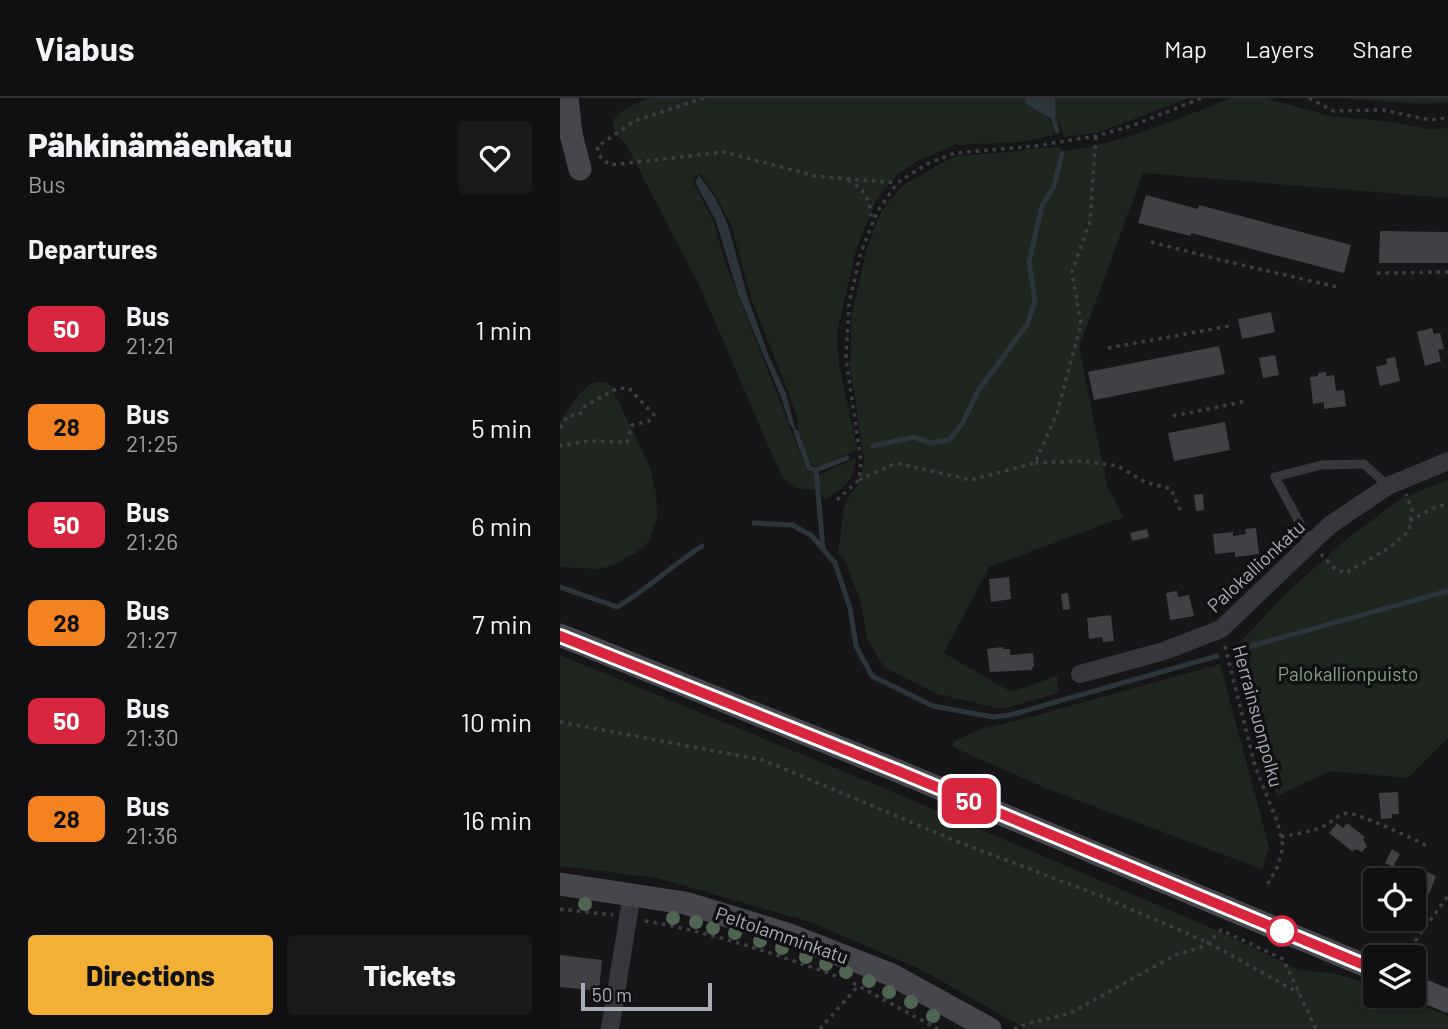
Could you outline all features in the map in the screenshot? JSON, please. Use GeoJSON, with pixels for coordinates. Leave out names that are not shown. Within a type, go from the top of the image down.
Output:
{"type":"FeatureCollection","features":[{"type":"Feature","properties":{"kind":"main road"},"geometry":{"type":"LineString","coordinates":[[560,139],[580,169],[563,98]]}},
{"type":"Feature","properties":{"kind":"main road"},"geometry":{"type":"LineString","coordinates":[[560,635],[898,771],[1363,965]]}},
{"type":"Feature","properties":{"kind":"main road","name":"Peltolamminkatu"},"geometry":{"type":"LineString","coordinates":[[560,884],[685,903],[787,933],[892,975],[990,1029]]}},
{"type":"Feature","properties":{"kind":"main road"},"geometry":{"type":"LineString","coordinates":[[1426,992],[1448,1001]]}},
{"type":"Feature","properties":{"kind":"street","name":"Palokallionkatu"},"geometry":{"type":"LineString","coordinates":[[1080,674],[1164,651],[1221,629],[1310,542],[1350,511],[1395,483],[1448,461]]}},
{"type":"Feature","properties":{"kind":"street"},"geometry":{"type":"LineString","coordinates":[[610,1029],[632,894]]}},
{"type":"Feature","properties":{"kind":"lane"},"geometry":{"type":"LineString","coordinates":[[1310,542],[1275,477],[1321,465],[1364,464],[1395,483]]}},
{"type":"Feature","properties":{"kind":"path"},"geometry":{"type":"LineString","coordinates":[[704,98],[634,121],[597,147],[601,158],[610,164],[724,152],[815,176],[897,183]]}},
{"type":"Feature","properties":{"kind":"path"},"geometry":{"type":"LineString","coordinates":[[859,480],[860,442],[846,359],[849,303],[861,252],[872,224],[897,183],[927,164],[955,153],[1035,146],[1096,136],[1133,125],[1202,98]]}},
{"type":"Feature","properties":{"kind":"path"},"geometry":{"type":"LineString","coordinates":[[1309,98],[1333,111],[1384,110],[1430,120],[1448,118]]}},
{"type":"Feature","properties":{"kind":"path"},"geometry":{"type":"LineString","coordinates":[[1035,463],[1057,412],[1081,324],[1072,272],[1090,221],[1096,136]]}},
{"type":"Feature","properties":{"kind":"path"},"geometry":{"type":"LineString","coordinates":[[847,179],[869,198],[872,224]]}},
{"type":"Feature","properties":{"kind":"path"},"geometry":{"type":"LineString","coordinates":[[1152,242],[1341,288]]}},
{"type":"Feature","properties":{"kind":"path"},"geometry":{"type":"LineString","coordinates":[[1377,273],[1448,272]]}},
{"type":"Feature","properties":{"kind":"path"},"geometry":{"type":"LineString","coordinates":[[1108,348],[1230,326]]}},
{"type":"Feature","properties":{"kind":"path"},"geometry":{"type":"LineString","coordinates":[[560,428],[567,417],[581,413],[582,408],[616,389],[629,388],[654,415],[649,421],[632,425],[626,442],[588,441],[560,446]]}},
{"type":"Feature","properties":{"kind":"path"},"geometry":{"type":"LineString","coordinates":[[1173,416],[1247,401]]}},
{"type":"Feature","properties":{"kind":"path"},"geometry":{"type":"LineString","coordinates":[[837,500],[859,480],[896,463],[971,480],[1035,463],[1080,461],[1118,466],[1145,482],[1171,489],[1180,510]]}},
{"type":"Feature","properties":{"kind":"path"},"geometry":{"type":"LineString","coordinates":[[1310,542],[1335,569],[1346,573],[1387,549],[1409,531],[1412,510],[1395,483]]}},
{"type":"Feature","properties":{"kind":"path"},"geometry":{"type":"LineString","coordinates":[[1410,521],[1433,508],[1448,504]]}},
{"type":"Feature","properties":{"kind":"path","name":"Herrainsuonpolku"},"geometry":{"type":"LineString","coordinates":[[1221,629],[1252,756],[1283,846],[1278,866],[1266,887]]}},
{"type":"Feature","properties":{"kind":"path"},"geometry":{"type":"LineString","coordinates":[[560,722],[764,760],[957,841],[1103,897],[1209,943],[1299,993]]}},
{"type":"Feature","properties":{"kind":"path"},"geometry":{"type":"LineString","coordinates":[[1281,838],[1324,826],[1340,814],[1351,812],[1394,832],[1407,834],[1427,846]]}},
{"type":"Feature","properties":{"kind":"path"},"geometry":{"type":"LineString","coordinates":[[1415,941],[1448,896]]}},
{"type":"Feature","properties":{"kind":"path"},"geometry":{"type":"LineString","coordinates":[[560,908],[688,928],[734,941],[858,985],[938,1029]]}},
{"type":"Feature","properties":{"kind":"path"},"geometry":{"type":"LineString","coordinates":[[1014,1029],[1071,1013],[1175,955],[1205,946],[1221,930],[1283,959],[1316,1029]]}},
{"type":"Feature","properties":{"kind":"path"},"geometry":{"type":"LineString","coordinates":[[820,1029],[858,985]]}},
{"type":"Feature","properties":{"kind":"green space"},"geometry":{"type":"Polygon","coordinates":[[[650,98],[1026,98],[1025,102],[1050,121],[1054,135],[1022,142],[955,145],[917,161],[892,179],[876,201],[856,250],[837,333],[839,364],[857,448],[819,467],[809,463],[789,394],[751,298],[731,225],[700,173],[694,176],[693,182],[714,223],[725,262],[807,471],[819,475],[856,458],[847,483],[826,499],[815,490],[796,488],[782,477],[699,285],[626,144],[617,135],[614,120],[618,115],[650,98]]]}},
{"type":"Feature","properties":{"kind":"green space"},"geometry":{"type":"Polygon","coordinates":[[[1055,98],[1189,98],[1097,133],[1064,137],[1056,116],[1055,98]]]}},
{"type":"Feature","properties":{"kind":"green space"},"geometry":{"type":"Polygon","coordinates":[[[1232,98],[1265,98],[1330,116],[1430,129],[1448,128],[1448,198],[1143,173],[1079,347],[1107,486],[1124,517],[989,567],[944,653],[1011,692],[1057,676],[1059,693],[1002,709],[938,694],[884,667],[867,639],[861,603],[845,560],[838,553],[844,508],[850,494],[859,484],[864,460],[850,366],[852,313],[867,248],[880,214],[905,184],[959,156],[1059,147],[1061,151],[1083,148],[1148,130],[1232,98]]]}},
{"type":"Feature","properties":{"kind":"green space"},"geometry":{"type":"Polygon","coordinates":[[[1337,98],[1448,98],[1448,102],[1425,104],[1337,98]]]}},
{"type":"Feature","properties":{"kind":"green space"},"geometry":{"type":"Polygon","coordinates":[[[598,382],[611,386],[650,467],[656,493],[657,517],[649,542],[612,566],[596,569],[560,567],[560,421],[580,393],[598,382]]]}},
{"type":"Feature","properties":{"kind":"green space","name":"Palokallionpuisto"},"geometry":{"type":"Polygon","coordinates":[[[1448,480],[1448,738],[1408,778],[1330,771],[1277,796],[1235,647],[1289,591],[1343,542],[1402,498],[1448,480]]]}},
{"type":"Feature","properties":{"kind":"green space"},"geometry":{"type":"Polygon","coordinates":[[[560,655],[867,781],[1207,926],[1299,970],[1337,974],[1363,982],[1363,1008],[1426,1007],[1448,1016],[1448,1029],[1026,1029],[920,969],[810,922],[657,878],[560,866],[560,655]]]}},
{"type":"Feature","properties":{"kind":"green space"},"geometry":{"type":"Polygon","coordinates":[[[1220,664],[1269,847],[1262,869],[1050,790],[953,747],[954,741],[981,729],[1220,664]]]}},
{"type":"Feature","properties":{"kind":"shaded area"},"geometry":{"type":"Polygon","coordinates":[[[1026,98],[1055,98],[1054,121],[1028,105],[1026,98]]]}},
{"type":"Feature","properties":{"kind":"shaded area"},"geometry":{"type":"Polygon","coordinates":[[[699,175],[716,199],[728,225],[748,298],[768,354],[786,393],[796,432],[790,425],[738,294],[716,221],[695,182],[699,175]]]}},
{"type":"Feature","properties":{"kind":"building"},"geometry":{"type":"Polygon","coordinates":[[[1146,195],[1198,209],[1199,205],[1351,245],[1344,273],[1191,233],[1191,236],[1138,223],[1146,195]]]}},
{"type":"Feature","properties":{"kind":"building"},"geometry":{"type":"Polygon","coordinates":[[[1380,231],[1448,232],[1448,263],[1379,263],[1380,231]]]}},
{"type":"Feature","properties":{"kind":"building"},"geometry":{"type":"Polygon","coordinates":[[[1271,312],[1275,332],[1242,339],[1238,319],[1271,312]]]}},
{"type":"Feature","properties":{"kind":"building"},"geometry":{"type":"Polygon","coordinates":[[[1432,328],[1434,334],[1440,333],[1444,349],[1438,350],[1441,361],[1425,366],[1417,332],[1432,328]]]}},
{"type":"Feature","properties":{"kind":"building"},"geometry":{"type":"Polygon","coordinates":[[[1219,346],[1225,374],[1094,400],[1088,372],[1219,346]]]}},
{"type":"Feature","properties":{"kind":"building"},"geometry":{"type":"Polygon","coordinates":[[[1275,355],[1279,375],[1263,378],[1259,358],[1275,355]]]}},
{"type":"Feature","properties":{"kind":"building"},"geometry":{"type":"Polygon","coordinates":[[[1395,357],[1400,381],[1380,386],[1376,367],[1387,364],[1386,359],[1395,357]]]}},
{"type":"Feature","properties":{"kind":"building"},"geometry":{"type":"Polygon","coordinates":[[[1326,372],[1326,376],[1334,375],[1336,391],[1344,390],[1346,406],[1324,409],[1324,402],[1313,404],[1310,377],[1326,372]]]}},
{"type":"Feature","properties":{"kind":"building"},"geometry":{"type":"Polygon","coordinates":[[[1225,422],[1230,450],[1174,461],[1168,433],[1225,422]]]}},
{"type":"Feature","properties":{"kind":"building"},"geometry":{"type":"Polygon","coordinates":[[[1203,494],[1204,510],[1196,511],[1194,495],[1203,494]]]}},
{"type":"Feature","properties":{"kind":"building"},"geometry":{"type":"Polygon","coordinates":[[[1256,528],[1259,554],[1235,557],[1235,552],[1215,554],[1213,534],[1233,532],[1233,536],[1246,534],[1245,529],[1256,528]]]}},
{"type":"Feature","properties":{"kind":"building"},"geometry":{"type":"Polygon","coordinates":[[[1147,529],[1149,537],[1132,541],[1130,533],[1147,529]]]}},
{"type":"Feature","properties":{"kind":"building"},"geometry":{"type":"Polygon","coordinates":[[[1009,577],[1011,599],[991,602],[989,579],[1009,577]]]}},
{"type":"Feature","properties":{"kind":"building"},"geometry":{"type":"Polygon","coordinates":[[[1177,591],[1178,597],[1189,595],[1194,616],[1170,620],[1166,593],[1177,591]]]}},
{"type":"Feature","properties":{"kind":"building"},"geometry":{"type":"Polygon","coordinates":[[[1068,593],[1070,609],[1063,610],[1061,594],[1068,593]]]}},
{"type":"Feature","properties":{"kind":"building"},"geometry":{"type":"Polygon","coordinates":[[[1111,615],[1114,641],[1103,642],[1102,637],[1089,639],[1087,618],[1111,615]]]}},
{"type":"Feature","properties":{"kind":"building"},"geometry":{"type":"Polygon","coordinates":[[[987,649],[1010,649],[1010,655],[1033,653],[1032,670],[990,672],[987,649]]]}},
{"type":"Feature","properties":{"kind":"building"},"geometry":{"type":"Polygon","coordinates":[[[1398,792],[1399,814],[1381,819],[1379,793],[1398,792]]]}},
{"type":"Feature","properties":{"kind":"building"},"geometry":{"type":"Polygon","coordinates":[[[1337,823],[1343,828],[1347,823],[1365,837],[1363,839],[1367,846],[1362,852],[1355,849],[1353,852],[1329,833],[1337,823]]]}},
{"type":"Feature","properties":{"kind":"building"},"geometry":{"type":"Polygon","coordinates":[[[1392,849],[1400,854],[1393,867],[1385,863],[1392,849]]]}},
{"type":"Feature","properties":{"kind":"building"},"geometry":{"type":"Polygon","coordinates":[[[1426,872],[1436,876],[1429,894],[1426,893],[1426,872]]]}},
{"type":"Feature","properties":{"kind":"building"},"geometry":{"type":"Polygon","coordinates":[[[560,955],[602,960],[599,991],[560,987],[560,955]]]}},
{"type":"Feature","properties":{"kind":"waterway"},"geometry":{"type":"LineString","coordinates":[[1054,121],[1057,131]]}},
{"type":"Feature","properties":{"kind":"waterway"},"geometry":{"type":"LineString","coordinates":[[873,446],[914,437],[930,443],[949,440],[962,424],[978,391],[1028,323],[1035,300],[1029,262],[1042,206],[1054,186],[1062,154]]}},
{"type":"Feature","properties":{"kind":"waterway"},"geometry":{"type":"LineString","coordinates":[[796,432],[809,468],[816,470]]}},
{"type":"Feature","properties":{"kind":"waterway"},"geometry":{"type":"LineString","coordinates":[[823,549],[816,470],[847,458]]}},
{"type":"Feature","properties":{"kind":"waterway"},"geometry":{"type":"LineString","coordinates":[[754,523],[792,525],[811,535],[835,563],[850,608],[856,646],[872,676],[933,706],[993,717],[1010,715],[1217,656]]}},
{"type":"Feature","properties":{"kind":"waterway"},"geometry":{"type":"LineString","coordinates":[[560,587],[617,607],[702,546]]}},
{"type":"Feature","properties":{"kind":"waterway"},"geometry":{"type":"LineString","coordinates":[[1237,650],[1448,591]]}},
{"type":"Feature","properties":{"kind":"bus line","name":"50"},"geometry":{"type":"LineString","coordinates":[[560,636],[898,771],[1363,965]]}}]}
